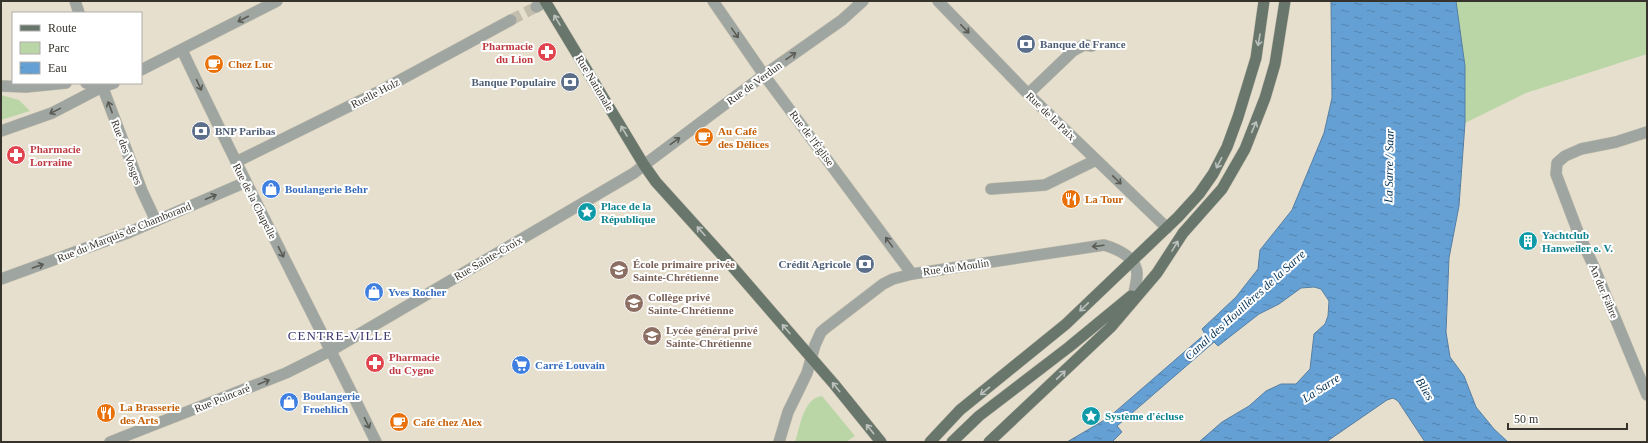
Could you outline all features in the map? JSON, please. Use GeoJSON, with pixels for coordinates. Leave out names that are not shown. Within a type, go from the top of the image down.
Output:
{"type":"FeatureCollection","features":[{"type":"Feature","properties":{"kind":"main road"},"geometry":{"type":"LineString","coordinates":[[930,442],[960,410],[1066,324],[1167,228],[1207,184],[1227,147],[1247,90],[1256,58],[1264,1]]}},
{"type":"Feature","properties":{"kind":"main road"},"geometry":{"type":"LineString","coordinates":[[990,441],[1111,327],[1153,278],[1183,233],[1222,189],[1245,149],[1265,98],[1275,64],[1285,1]]}},
{"type":"Feature","properties":{"kind":"main road","name":"Rue Nationale"},"geometry":{"type":"LineString","coordinates":[[542,3],[656,182],[731,265],[811,359]]}},
{"type":"Feature","properties":{"kind":"main road"},"geometry":{"type":"LineString","coordinates":[[952,442],[979,416],[1090,331],[1153,278]]}},
{"type":"Feature","properties":{"kind":"main road"},"geometry":{"type":"LineString","coordinates":[[811,359],[881,442]]}},
{"type":"Feature","properties":{"kind":"street"},"geometry":{"type":"LineString","coordinates":[[75,1],[79,12]]}},
{"type":"Feature","properties":{"kind":"street"},"geometry":{"type":"LineString","coordinates":[[142,70],[277,1]]}},
{"type":"Feature","properties":{"kind":"street","name":"Rue de l'Église"},"geometry":{"type":"LineString","coordinates":[[713,1],[764,75],[912,274]]}},
{"type":"Feature","properties":{"kind":"street","name":"Rue de Verdun"},"geometry":{"type":"LineString","coordinates":[[644,165],[764,75],[842,20],[863,1]]}},
{"type":"Feature","properties":{"kind":"street","name":"Rue de la Paix"},"geometry":{"type":"LineString","coordinates":[[938,1],[1028,94],[1167,228]]}},
{"type":"Feature","properties":{"kind":"street","name":"Ruelle Holz"},"geometry":{"type":"LineString","coordinates":[[236,162],[376,93],[511,20]]}},
{"type":"Feature","properties":{"kind":"street"},"geometry":{"type":"LineString","coordinates":[[1028,94],[1073,51],[1084,45],[1092,46]]}},
{"type":"Feature","properties":{"kind":"street","name":"Rue de la Chapelle"},"geometry":{"type":"LineString","coordinates":[[182,50],[236,162],[332,350],[376,442]]}},
{"type":"Feature","properties":{"kind":"street"},"geometry":{"type":"LineString","coordinates":[[1,86],[26,87],[56,84]]}},
{"type":"Feature","properties":{"kind":"street"},"geometry":{"type":"LineString","coordinates":[[1,132],[52,113],[102,85]]}},
{"type":"Feature","properties":{"kind":"street","name":"Rue des Vosges"},"geometry":{"type":"LineString","coordinates":[[102,85],[142,191],[156,221]]}},
{"type":"Feature","properties":{"kind":"street","name":"An der Fähre"},"geometry":{"type":"LineString","coordinates":[[1647,132],[1616,142],[1581,150],[1565,156],[1557,164],[1556,174],[1578,232],[1647,395]]}},
{"type":"Feature","properties":{"kind":"street"},"geometry":{"type":"LineString","coordinates":[[991,189],[1045,185],[1096,160]]}},
{"type":"Feature","properties":{"kind":"street","name":"Rue Sainte-Croix"},"geometry":{"type":"LineString","coordinates":[[332,350],[634,173],[644,165]]}},
{"type":"Feature","properties":{"kind":"street","name":"Rue du Marquis de Chamborand"},"geometry":{"type":"LineString","coordinates":[[1,279],[156,221],[246,182]]}},
{"type":"Feature","properties":{"kind":"street","name":"Rue du Moulin"},"geometry":{"type":"LineString","coordinates":[[779,442],[788,412],[807,373],[817,339],[826,327],[882,284],[893,279],[912,274],[1104,245],[1124,253],[1132,261]]}},
{"type":"Feature","properties":{"kind":"street"},"geometry":{"type":"LineString","coordinates":[[1132,261],[1137,274],[1134,293]]}},
{"type":"Feature","properties":{"kind":"street","name":"Rue Poincaré"},"geometry":{"type":"LineString","coordinates":[[110,442],[279,376],[332,350]]}},
{"type":"Feature","properties":{"kind":"green space"},"geometry":{"type":"Polygon","coordinates":[[[1456,1],[1647,1],[1647,54],[1526,93],[1465,123],[1465,66],[1456,1]]]}},
{"type":"Feature","properties":{"kind":"green space"},"geometry":{"type":"Polygon","coordinates":[[[1,95],[19,100],[30,111],[1,120],[1,95]]]}},
{"type":"Feature","properties":{"kind":"green space"},"geometry":{"type":"Polygon","coordinates":[[[822,396],[855,436],[846,442],[795,442],[806,408],[810,402],[822,396]]]}},
{"type":"Feature","properties":{"kind":"water"},"geometry":{"type":"Polygon","coordinates":[[[1331,1],[1456,1],[1465,66],[1465,123],[1459,206],[1449,258],[1446,332],[1450,357],[1464,376],[1476,407],[1494,429],[1508,442],[1425,442],[1398,401],[1393,398],[1387,400],[1326,442],[1199,442],[1222,422],[1249,406],[1266,391],[1281,384],[1296,384],[1310,369],[1314,334],[1325,324],[1328,316],[1329,301],[1321,289],[1314,287],[1301,288],[1279,304],[1259,314],[1218,346],[1214,342],[1117,426],[1122,432],[1112,442],[1067,442],[1108,418],[1205,334],[1202,329],[1236,297],[1258,269],[1260,250],[1292,210],[1324,133],[1332,98],[1331,1]]]}},
{"type":"Feature","properties":{"kind":"tunnel"},"geometry":{"type":"LineString","coordinates":[[511,20],[536,7]]}},
{"type":"Feature","properties":{"kind":"place","name":"Banque de France"},"geometry":{"type":"Point","coordinates":[1026,44]}},
{"type":"Feature","properties":{"kind":"place","name":"Pharmacie du Lion"},"geometry":{"type":"Point","coordinates":[547,52]}},
{"type":"Feature","properties":{"kind":"place","name":"Chez Luc"},"geometry":{"type":"Point","coordinates":[214,64]}},
{"type":"Feature","properties":{"kind":"place","name":"Banque Populaire"},"geometry":{"type":"Point","coordinates":[570,82]}},
{"type":"Feature","properties":{"kind":"place","name":"BNP Paribas"},"geometry":{"type":"Point","coordinates":[201,131]}},
{"type":"Feature","properties":{"kind":"place","name":"Au Café des Délices"},"geometry":{"type":"Point","coordinates":[704,137]}},
{"type":"Feature","properties":{"kind":"place","name":"Pharmacie Lorraine"},"geometry":{"type":"Point","coordinates":[16,155]}},
{"type":"Feature","properties":{"kind":"place","name":"Boulangerie Behr"},"geometry":{"type":"Point","coordinates":[271,189]}},
{"type":"Feature","properties":{"kind":"place","name":"La Tour"},"geometry":{"type":"Point","coordinates":[1071,199]}},
{"type":"Feature","properties":{"kind":"place","name":"Place de la République"},"geometry":{"type":"Point","coordinates":[587,212]}},
{"type":"Feature","properties":{"kind":"place","name":"Yachtclub Hanweiler e. V."},"geometry":{"type":"Point","coordinates":[1528,241]}},
{"type":"Feature","properties":{"kind":"place","name":"Crédit Agricole"},"geometry":{"type":"Point","coordinates":[865,264]}},
{"type":"Feature","properties":{"kind":"place","name":"École primaire privée Sainte-Chrétienne"},"geometry":{"type":"Point","coordinates":[619,270]}},
{"type":"Feature","properties":{"kind":"place","name":"Yves Rocher"},"geometry":{"type":"Point","coordinates":[374,292]}},
{"type":"Feature","properties":{"kind":"place","name":"Collège privé Sainte-Chrétienne"},"geometry":{"type":"Point","coordinates":[634,303]}},
{"type":"Feature","properties":{"kind":"place","name":"Lycée général privé Sainte-Chrétienne"},"geometry":{"type":"Point","coordinates":[652,336]}},
{"type":"Feature","properties":{"kind":"place","name":"Pharmacie du Cygne"},"geometry":{"type":"Point","coordinates":[375,363]}},
{"type":"Feature","properties":{"kind":"place","name":"Carré Louvain"},"geometry":{"type":"Point","coordinates":[521,365]}},
{"type":"Feature","properties":{"kind":"place","name":"Boulangerie Froehlich"},"geometry":{"type":"Point","coordinates":[289,402]}},
{"type":"Feature","properties":{"kind":"place","name":"La Brasserie des Arts"},"geometry":{"type":"Point","coordinates":[106,413]}},
{"type":"Feature","properties":{"kind":"place","name":"Système d'écluse"},"geometry":{"type":"Point","coordinates":[1091,416]}},
{"type":"Feature","properties":{"kind":"place","name":"Café chez Alex"},"geometry":{"type":"Point","coordinates":[399,422]}},
{"type":"Feature","properties":{"kind":"district","name":"CENTRE-VILLE"},"geometry":{"type":"Point","coordinates":[340,335]}},
{"type":"Feature","properties":{"kind":"water label","name":"La Sarre / Saar"},"geometry":{"type":"Point","coordinates":[1389,166]}},
{"type":"Feature","properties":{"kind":"water label","name":"Canal des Houillères de la Sarre"},"geometry":{"type":"Point","coordinates":[1245,305]}},
{"type":"Feature","properties":{"kind":"water label","name":"La Sarre"},"geometry":{"type":"Point","coordinates":[1321,388]}},
{"type":"Feature","properties":{"kind":"water label","name":"Blies"},"geometry":{"type":"Point","coordinates":[1425,389]}}]}
